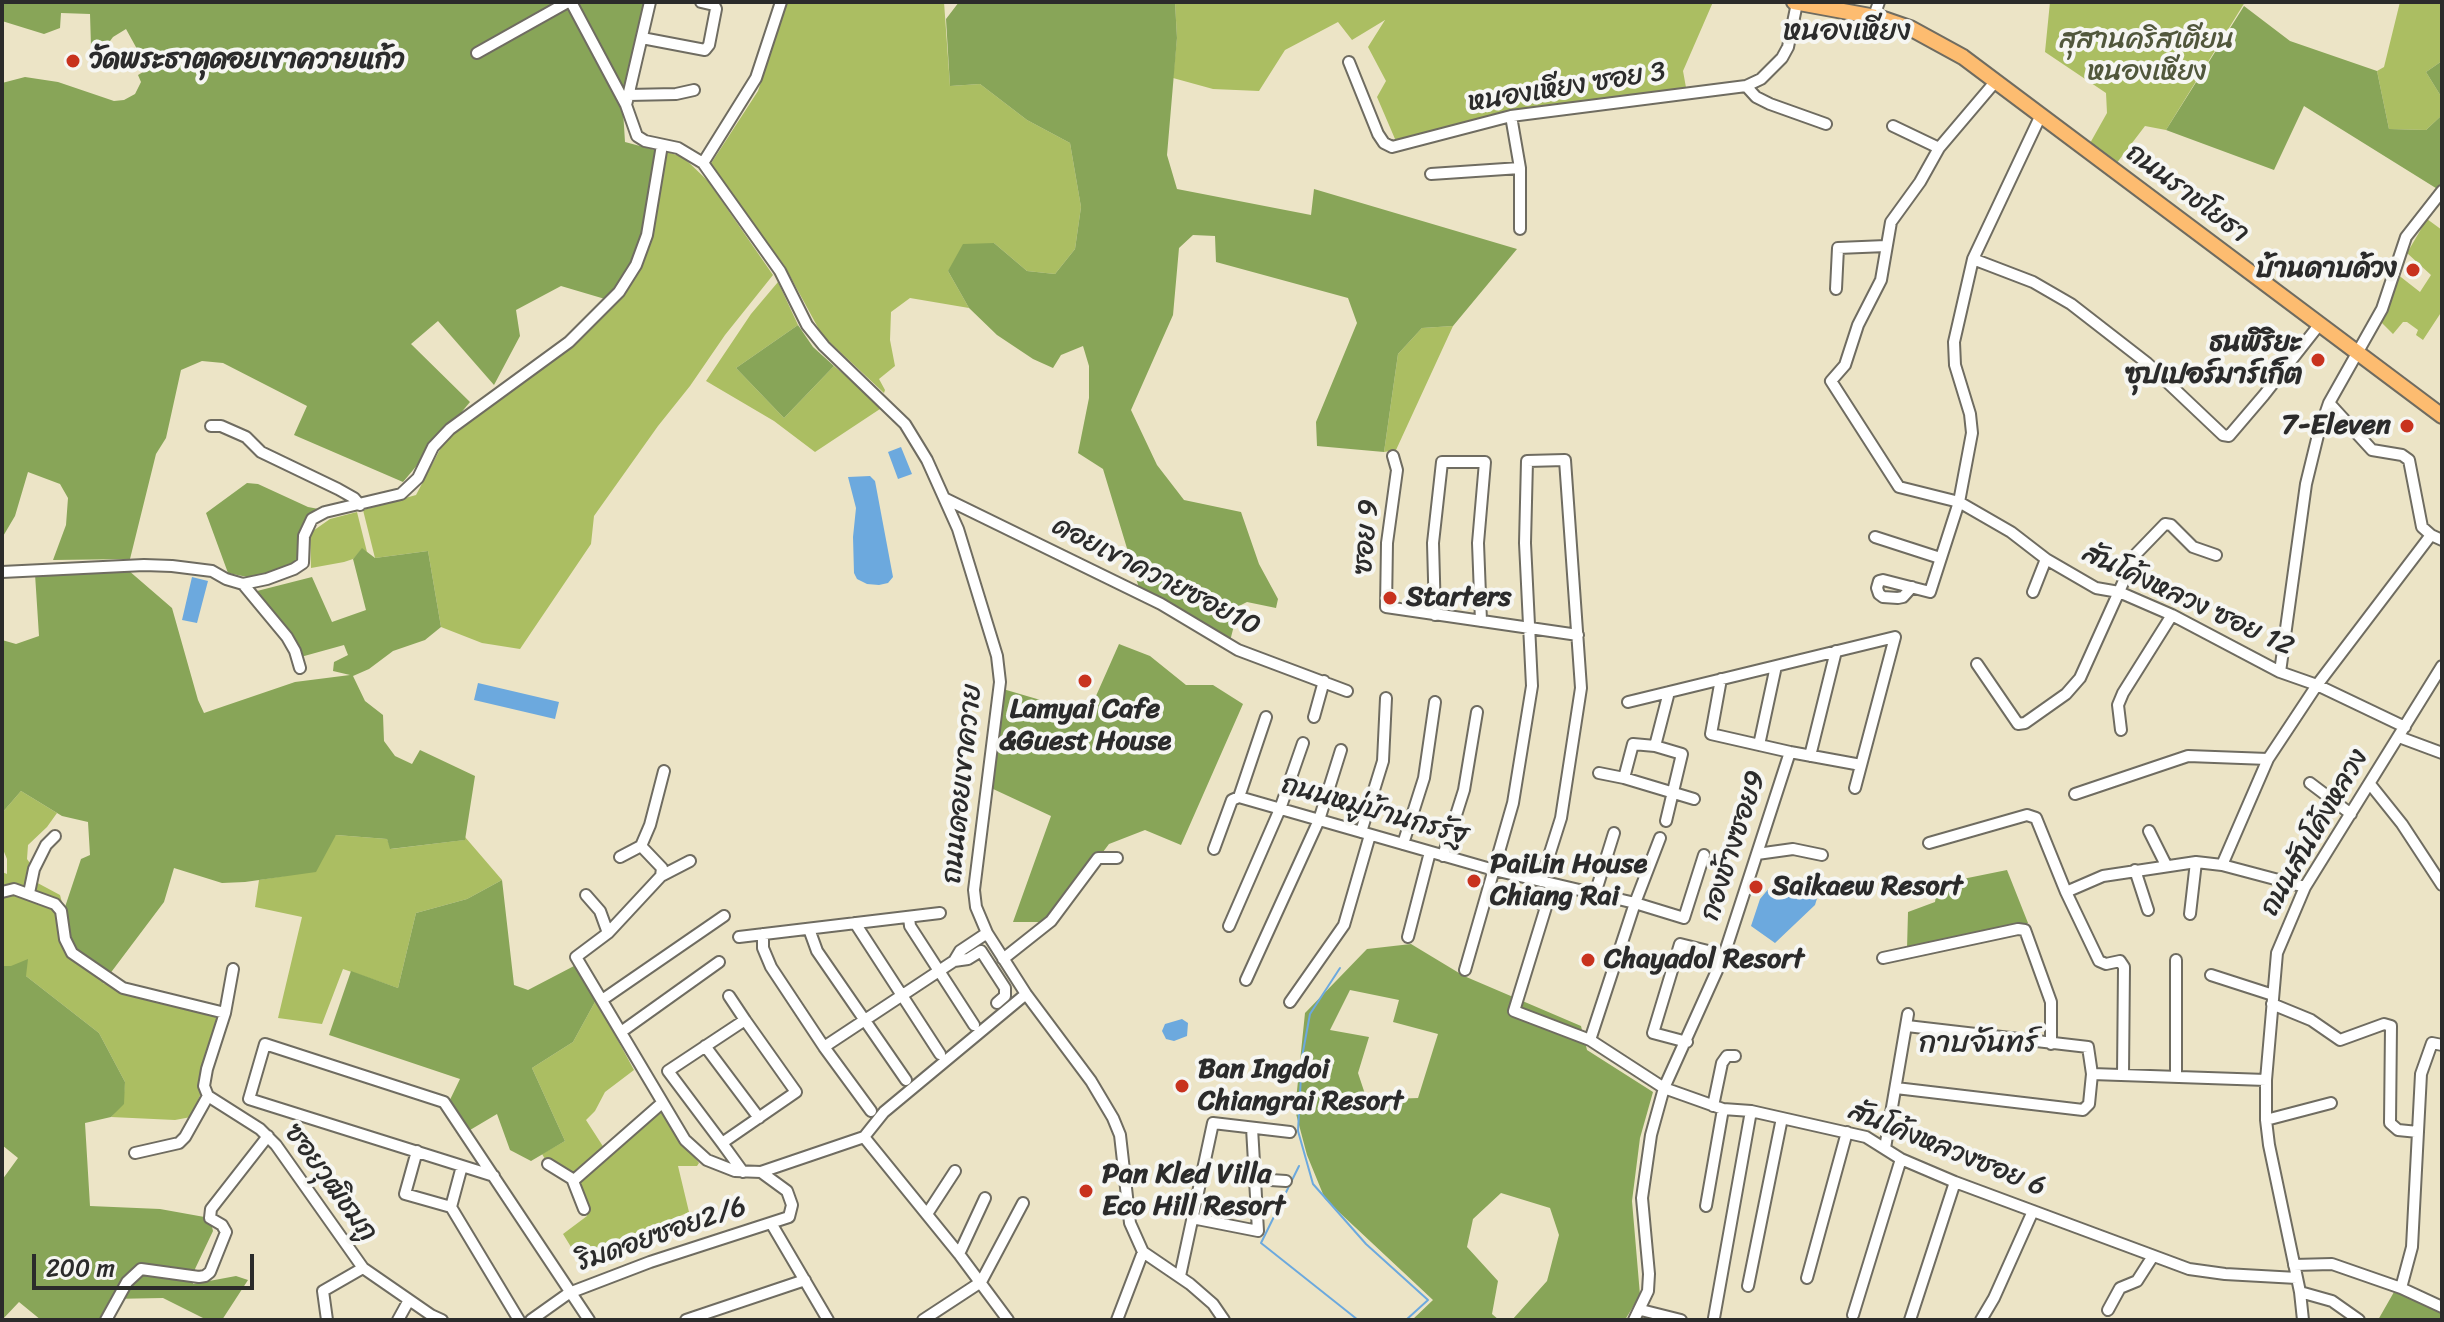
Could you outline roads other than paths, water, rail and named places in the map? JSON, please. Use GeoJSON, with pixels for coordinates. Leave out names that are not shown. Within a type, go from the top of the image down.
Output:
{"type":"FeatureCollection","features":[{"type":"Feature","properties":{"kind":"main road","name":"ถนนราชโยธา"},"geometry":{"type":"LineString","coordinates":[[1795,2],[1876,9],[1963,57],[2442,416]]}},
{"type":"Feature","properties":{"kind":"street"},"geometry":{"type":"LineString","coordinates":[[477,53],[570,2],[627,100],[637,136],[645,141],[678,148],[703,163],[756,78],[781,2]]}},
{"type":"Feature","properties":{"kind":"street"},"geometry":{"type":"LineString","coordinates":[[627,100],[650,2]]}},
{"type":"Feature","properties":{"kind":"street"},"geometry":{"type":"LineString","coordinates":[[642,38],[705,50],[709,45],[716,9],[714,5],[701,2]]}},
{"type":"Feature","properties":{"kind":"street","name":"หนองเหียง ซอย 3"},"geometry":{"type":"LineString","coordinates":[[1349,62],[1378,134],[1389,147],[1511,116],[1746,86],[1761,79],[1782,58],[1788,47],[1795,2]]}},
{"type":"Feature","properties":{"kind":"street"},"geometry":{"type":"LineString","coordinates":[[1836,289],[1838,248],[1886,246],[1891,222],[1920,182],[1939,148],[1995,82]]}},
{"type":"Feature","properties":{"kind":"street"},"geometry":{"type":"LineString","coordinates":[[1746,86],[1756,97],[1770,104],[1826,124]]}},
{"type":"Feature","properties":{"kind":"street"},"geometry":{"type":"LineString","coordinates":[[627,100],[694,90]]}},
{"type":"Feature","properties":{"kind":"street"},"geometry":{"type":"LineString","coordinates":[[1511,116],[1520,168],[1520,229]]}},
{"type":"Feature","properties":{"kind":"street"},"geometry":{"type":"LineString","coordinates":[[1912,587],[1930,592],[1959,502],[1972,433],[1970,414],[1955,365],[1954,342],[1973,259],[2040,117]]}},
{"type":"Feature","properties":{"kind":"street"},"geometry":{"type":"LineString","coordinates":[[1893,126],[1939,148]]}},
{"type":"Feature","properties":{"kind":"street"},"geometry":{"type":"LineString","coordinates":[[2,572],[172,566],[212,571],[243,584],[267,579],[303,563],[304,536],[312,519],[325,512],[401,494],[418,478],[433,447],[450,429],[569,342],[619,292],[636,265],[647,235],[662,145]]}},
{"type":"Feature","properties":{"kind":"street","name":"ถนนดอยเขาควาย"},"geometry":{"type":"LineString","coordinates":[[703,163],[780,271],[807,325],[824,346],[905,424],[946,499],[997,656],[1000,682],[974,890],[976,907],[1003,959],[1091,1081],[1113,1118],[1120,1135],[1130,1223],[1143,1252]]}},
{"type":"Feature","properties":{"kind":"street"},"geometry":{"type":"LineString","coordinates":[[1431,174],[1520,168]]}},
{"type":"Feature","properties":{"kind":"street"},"geometry":{"type":"LineString","coordinates":[[2280,672],[2306,484],[2318,435],[2329,403],[2382,309],[2406,237],[2442,191]]}},
{"type":"Feature","properties":{"kind":"street","name":"สันโค้งหลวง ซอย 12"},"geometry":{"type":"LineString","coordinates":[[1886,246],[1881,280],[1858,325],[1845,365],[1831,381],[1899,487],[1959,502],[2096,588],[2119,592],[2172,615],[2280,672],[2317,685],[2442,753]]}},
{"type":"Feature","properties":{"kind":"street"},"geometry":{"type":"LineString","coordinates":[[1973,259],[2033,282],[2071,304],[2147,363],[2223,435],[2229,436],[2238,426],[2319,325]]}},
{"type":"Feature","properties":{"kind":"street"},"geometry":{"type":"LineString","coordinates":[[2329,403],[2372,450],[2402,455],[2409,460],[2422,527],[2442,540]]}},
{"type":"Feature","properties":{"kind":"street"},"geometry":{"type":"LineString","coordinates":[[211,426],[221,426],[246,437],[261,452],[346,494],[360,505]]}},
{"type":"Feature","properties":{"kind":"street","name":"ซอย 9"},"geometry":{"type":"LineString","coordinates":[[1393,456],[1397,470],[1387,543],[1386,607],[1435,615]]}},
{"type":"Feature","properties":{"kind":"street"},"geometry":{"type":"LineString","coordinates":[[1465,970],[1513,803],[1532,686],[1525,543],[1527,461],[1565,460],[1581,688],[1561,818],[1541,881]]}},
{"type":"Feature","properties":{"kind":"street"},"geometry":{"type":"LineString","coordinates":[[1481,621],[1478,543],[1485,462],[1442,462],[1433,543],[1435,615],[1578,635]]}},
{"type":"Feature","properties":{"kind":"street","name":"ดอยเขาควายซอย10"},"geometry":{"type":"LineString","coordinates":[[946,499],[1161,604],[1238,650],[1347,691]]}},
{"type":"Feature","properties":{"kind":"street"},"geometry":{"type":"LineString","coordinates":[[1977,664],[2018,724],[2025,723],[2066,694],[2080,678],[2136,554],[2165,524],[2171,525],[2193,547],[2216,555]]}},
{"type":"Feature","properties":{"kind":"street"},"geometry":{"type":"LineString","coordinates":[[2222,865],[2268,759],[2317,685],[2431,535]]}},
{"type":"Feature","properties":{"kind":"street"},"geometry":{"type":"LineString","coordinates":[[1875,537],[1940,558]]}},
{"type":"Feature","properties":{"kind":"street"},"geometry":{"type":"LineString","coordinates":[[2033,592],[2046,559]]}},
{"type":"Feature","properties":{"kind":"street"},"geometry":{"type":"LineString","coordinates":[[243,584],[287,637],[300,668]]}},
{"type":"Feature","properties":{"kind":"street"},"geometry":{"type":"LineString","coordinates":[[2121,730],[2117,719],[2118,705],[2172,615]]}},
{"type":"Feature","properties":{"kind":"street"},"geometry":{"type":"LineString","coordinates":[[1628,702],[1895,637],[1855,788]]}},
{"type":"Feature","properties":{"kind":"street"},"geometry":{"type":"LineString","coordinates":[[1810,756],[1836,651]]}},
{"type":"Feature","properties":{"kind":"street"},"geometry":{"type":"LineString","coordinates":[[1759,745],[1776,666]]}},
{"type":"Feature","properties":{"kind":"street","name":"ถนนสันโค้งหลวง"},"geometry":{"type":"LineString","coordinates":[[2303,1320],[2266,1120],[2266,1080],[2277,953],[2305,887],[2442,666]]}},
{"type":"Feature","properties":{"kind":"street"},"geometry":{"type":"LineString","coordinates":[[1721,679],[1711,734],[1861,765]]}},
{"type":"Feature","properties":{"kind":"street"},"geometry":{"type":"LineString","coordinates":[[1314,717],[1324,681]]}},
{"type":"Feature","properties":{"kind":"street"},"geometry":{"type":"LineString","coordinates":[[1655,746],[1669,692]]}},
{"type":"Feature","properties":{"kind":"street"},"geometry":{"type":"LineString","coordinates":[[1290,1002],[1344,925],[1383,761],[1386,698]]}},
{"type":"Feature","properties":{"kind":"street"},"geometry":{"type":"LineString","coordinates":[[1403,844],[1424,778],[1435,702]]}},
{"type":"Feature","properties":{"kind":"street"},"geometry":{"type":"LineString","coordinates":[[1443,856],[1464,790],[1477,712]]}},
{"type":"Feature","properties":{"kind":"street"},"geometry":{"type":"LineString","coordinates":[[1214,849],[1232,800],[1239,797],[1266,717]]}},
{"type":"Feature","properties":{"kind":"street"},"geometry":{"type":"LineString","coordinates":[[1229,926],[1280,809],[1303,743]]}},
{"type":"Feature","properties":{"kind":"street"},"geometry":{"type":"LineString","coordinates":[[1624,778],[1633,744],[1655,746],[1682,754],[1666,821]]}},
{"type":"Feature","properties":{"kind":"street"},"geometry":{"type":"LineString","coordinates":[[1246,980],[1319,820],[1341,750]]}},
{"type":"Feature","properties":{"kind":"street","name":"กองช้างซอย9"},"geometry":{"type":"LineString","coordinates":[[1638,1315],[1648,1291],[1642,1198],[1651,1135],[1664,1088],[1724,955],[1790,752]]}},
{"type":"Feature","properties":{"kind":"street"},"geometry":{"type":"LineString","coordinates":[[2075,794],[2188,756],[2268,759]]}},
{"type":"Feature","properties":{"kind":"street"},"geometry":{"type":"LineString","coordinates":[[620,857],[641,846],[650,825],[664,771]]}},
{"type":"Feature","properties":{"kind":"street"},"geometry":{"type":"LineString","coordinates":[[1599,773],[1694,799]]}},
{"type":"Feature","properties":{"kind":"street"},"geometry":{"type":"LineString","coordinates":[[2310,783],[2351,814]]}},
{"type":"Feature","properties":{"kind":"street"},"geometry":{"type":"LineString","coordinates":[[2370,784],[2402,824],[2442,885]]}},
{"type":"Feature","properties":{"kind":"street","name":"ถนนหมู่บ้านกรรัฐ"},"geometry":{"type":"LineString","coordinates":[[1239,797],[1494,870],[1635,903],[1684,918],[1704,855]]}},
{"type":"Feature","properties":{"kind":"street"},"geometry":{"type":"LineString","coordinates":[[1929,843],[2027,815],[2036,818],[2099,961],[2106,964],[2120,961],[2124,967],[2123,1075]]}},
{"type":"Feature","properties":{"kind":"street"},"geometry":{"type":"LineString","coordinates":[[2149,831],[2166,865]]}},
{"type":"Feature","properties":{"kind":"street"},"geometry":{"type":"LineString","coordinates":[[1595,894],[1614,833]]}},
{"type":"Feature","properties":{"kind":"street"},"geometry":{"type":"LineString","coordinates":[[29,893],[34,869],[46,845],[55,836]]}},
{"type":"Feature","properties":{"kind":"street"},"geometry":{"type":"LineString","coordinates":[[1590,1040],[1660,838]]}},
{"type":"Feature","properties":{"kind":"street"},"geometry":{"type":"LineString","coordinates":[[641,846],[662,868],[661,876]]}},
{"type":"Feature","properties":{"kind":"street"},"geometry":{"type":"LineString","coordinates":[[1757,854],[1793,849],[1822,855]]}},
{"type":"Feature","properties":{"kind":"street"},"geometry":{"type":"LineString","coordinates":[[1408,937],[1430,852]]}},
{"type":"Feature","properties":{"kind":"street"},"geometry":{"type":"LineString","coordinates":[[1003,959],[1051,921],[1098,858],[1117,858]]}},
{"type":"Feature","properties":{"kind":"street"},"geometry":{"type":"LineString","coordinates":[[690,861],[661,876],[608,933],[576,957],[685,1140],[707,1160],[735,1171],[761,1172],[864,1137],[884,1112],[1026,994]]}},
{"type":"Feature","properties":{"kind":"street"},"geometry":{"type":"LineString","coordinates":[[2190,914],[2196,862]]}},
{"type":"Feature","properties":{"kind":"street"},"geometry":{"type":"LineString","coordinates":[[2066,892],[2103,876],[2196,862],[2222,865],[2305,887]]}},
{"type":"Feature","properties":{"kind":"street"},"geometry":{"type":"LineString","coordinates":[[2135,870],[2148,910]]}},
{"type":"Feature","properties":{"kind":"street"},"geometry":{"type":"LineString","coordinates":[[2,892],[14,889],[55,904],[61,911],[65,939],[72,953],[109,981],[132,993],[225,1013]]}},
{"type":"Feature","properties":{"kind":"street"},"geometry":{"type":"LineString","coordinates":[[586,895],[600,911],[608,933]]}},
{"type":"Feature","properties":{"kind":"street","name":"สันโค้งหลวงซอย 6"},"geometry":{"type":"LineString","coordinates":[[1541,904],[1546,907],[1514,1011],[1590,1040],[1664,1088],[1718,1108],[1751,1111],[1866,1137],[1901,1159],[1955,1182],[2189,1269],[2297,1278]]}},
{"type":"Feature","properties":{"kind":"street"},"geometry":{"type":"LineString","coordinates":[[739,937],[940,913]]}},
{"type":"Feature","properties":{"kind":"street"},"geometry":{"type":"LineString","coordinates":[[602,1000],[724,916]]}},
{"type":"Feature","properties":{"kind":"street"},"geometry":{"type":"LineString","coordinates":[[909,917],[910,926],[974,1025]]}},
{"type":"Feature","properties":{"kind":"street"},"geometry":{"type":"LineString","coordinates":[[855,923],[940,1054]]}},
{"type":"Feature","properties":{"kind":"street"},"geometry":{"type":"LineString","coordinates":[[809,929],[817,951],[906,1080]]}},
{"type":"Feature","properties":{"kind":"street"},"geometry":{"type":"LineString","coordinates":[[1883,958],[2025,930],[2051,1002],[2051,1044]]}},
{"type":"Feature","properties":{"kind":"street"},"geometry":{"type":"LineString","coordinates":[[954,961],[960,951],[987,933]]}},
{"type":"Feature","properties":{"kind":"street"},"geometry":{"type":"LineString","coordinates":[[763,934],[763,948],[771,967],[871,1111]]}},
{"type":"Feature","properties":{"kind":"street"},"geometry":{"type":"LineString","coordinates":[[1687,1042],[1653,1033],[1680,944],[1724,955]]}},
{"type":"Feature","properties":{"kind":"street"},"geometry":{"type":"LineString","coordinates":[[824,1047],[954,961],[968,959],[981,951],[1005,988],[1005,996],[997,1003]]}},
{"type":"Feature","properties":{"kind":"street"},"geometry":{"type":"LineString","coordinates":[[2176,960],[2176,1077]]}},
{"type":"Feature","properties":{"kind":"street"},"geometry":{"type":"LineString","coordinates":[[621,1032],[719,962]]}},
{"type":"Feature","properties":{"kind":"street"},"geometry":{"type":"LineString","coordinates":[[135,1153],[179,1143],[208,1096],[204,1086],[207,1069],[225,1013],[233,969]]}},
{"type":"Feature","properties":{"kind":"street"},"geometry":{"type":"LineString","coordinates":[[2211,975],[2272,999],[2340,1040],[2384,1024],[2391,1026],[2390,1123],[2398,1130],[2418,1132]]}},
{"type":"Feature","properties":{"kind":"street"},"geometry":{"type":"LineString","coordinates":[[722,1143],[796,1092],[729,996]]}},
{"type":"Feature","properties":{"kind":"street"},"geometry":{"type":"LineString","coordinates":[[1885,1148],[1908,1014]]}},
{"type":"Feature","properties":{"kind":"street"},"geometry":{"type":"LineString","coordinates":[[743,1172],[668,1071],[745,1020]]}},
{"type":"Feature","properties":{"kind":"street"},"geometry":{"type":"LineString","coordinates":[[1896,1088],[2083,1110],[2089,1104],[2092,1074],[2088,1047],[1907,1026]]}},
{"type":"Feature","properties":{"kind":"street"},"geometry":{"type":"LineString","coordinates":[[2401,1288],[2412,1247],[2421,1074],[2432,1043],[2442,1045]]}},
{"type":"Feature","properties":{"kind":"street"},"geometry":{"type":"LineString","coordinates":[[494,1176],[249,1099],[265,1044],[444,1102],[494,1176],[569,1293],[589,1320]]}},
{"type":"Feature","properties":{"kind":"street"},"geometry":{"type":"LineString","coordinates":[[705,1046],[759,1118]]}},
{"type":"Feature","properties":{"kind":"street"},"geometry":{"type":"LineString","coordinates":[[1706,1206],[1722,1063],[1727,1056],[1735,1056]]}},
{"type":"Feature","properties":{"kind":"street"},"geometry":{"type":"LineString","coordinates":[[2092,1074],[2266,1080]]}},
{"type":"Feature","properties":{"kind":"street","name":"ซอยวุฒิชมภู"},"geometry":{"type":"LineString","coordinates":[[208,1096],[268,1136],[363,1268],[434,1318]]}},
{"type":"Feature","properties":{"kind":"street"},"geometry":{"type":"LineString","coordinates":[[584,1209],[572,1185],[574,1180],[662,1103]]}},
{"type":"Feature","properties":{"kind":"street"},"geometry":{"type":"LineString","coordinates":[[2266,1120],[2331,1103]]}},
{"type":"Feature","properties":{"kind":"street"},"geometry":{"type":"LineString","coordinates":[[1714,1318],[1751,1111]]}},
{"type":"Feature","properties":{"kind":"street"},"geometry":{"type":"LineString","coordinates":[[1748,1286],[1782,1118]]}},
{"type":"Feature","properties":{"kind":"street"},"geometry":{"type":"LineString","coordinates":[[1180,1276],[1213,1123],[1290,1132]]}},
{"type":"Feature","properties":{"kind":"street"},"geometry":{"type":"LineString","coordinates":[[1192,1218],[1258,1231],[1252,1128]]}},
{"type":"Feature","properties":{"kind":"street"},"geometry":{"type":"LineString","coordinates":[[1807,1278],[1847,1132]]}},
{"type":"Feature","properties":{"kind":"street"},"geometry":{"type":"LineString","coordinates":[[106,1320],[127,1282],[141,1269],[199,1277],[210,1272],[226,1232],[222,1225],[211,1220],[209,1214],[268,1136]]}},
{"type":"Feature","properties":{"kind":"street"},"geometry":{"type":"LineString","coordinates":[[864,1137],[1008,1320]]}},
{"type":"Feature","properties":{"kind":"street"},"geometry":{"type":"LineString","coordinates":[[417,1151],[405,1194],[451,1207],[519,1320]]}},
{"type":"Feature","properties":{"kind":"street"},"geometry":{"type":"LineString","coordinates":[[1853,1315],[1901,1159]]}},
{"type":"Feature","properties":{"kind":"street"},"geometry":{"type":"LineString","coordinates":[[548,1164],[574,1180]]}},
{"type":"Feature","properties":{"kind":"street"},"geometry":{"type":"LineString","coordinates":[[451,1207],[462,1166]]}},
{"type":"Feature","properties":{"kind":"street"},"geometry":{"type":"LineString","coordinates":[[927,1214],[955,1171]]}},
{"type":"Feature","properties":{"kind":"street"},"geometry":{"type":"LineString","coordinates":[[761,1172],[787,1191],[792,1205],[789,1217],[771,1223],[828,1320]]}},
{"type":"Feature","properties":{"kind":"street"},"geometry":{"type":"LineString","coordinates":[[1255,1179],[1286,1181]]}},
{"type":"Feature","properties":{"kind":"street"},"geometry":{"type":"LineString","coordinates":[[1910,1320],[1955,1182]]}},
{"type":"Feature","properties":{"kind":"street"},"geometry":{"type":"LineString","coordinates":[[959,1254],[985,1198]]}},
{"type":"Feature","properties":{"kind":"street"},"geometry":{"type":"LineString","coordinates":[[923,1320],[981,1282],[1023,1203]]}},
{"type":"Feature","properties":{"kind":"street"},"geometry":{"type":"LineString","coordinates":[[1981,1320],[2033,1211]]}},
{"type":"Feature","properties":{"kind":"street","name":"ริมดอยซอย2/6"},"geometry":{"type":"LineString","coordinates":[[531,1320],[569,1293],[650,1262],[771,1223]]}},
{"type":"Feature","properties":{"kind":"street"},"geometry":{"type":"LineString","coordinates":[[1117,1320],[1143,1252],[1180,1276],[1213,1304],[1224,1320]]}},
{"type":"Feature","properties":{"kind":"street"},"geometry":{"type":"LineString","coordinates":[[2108,1310],[2120,1288],[2137,1281],[2153,1256]]}},
{"type":"Feature","properties":{"kind":"street"},"geometry":{"type":"LineString","coordinates":[[2294,1265],[2332,1264],[2401,1288],[2442,1307]]}},
{"type":"Feature","properties":{"kind":"street"},"geometry":{"type":"LineString","coordinates":[[327,1320],[323,1291],[363,1268]]}},
{"type":"Feature","properties":{"kind":"street"},"geometry":{"type":"LineString","coordinates":[[686,1320],[805,1280]]}},
{"type":"Feature","properties":{"kind":"street"},"geometry":{"type":"LineString","coordinates":[[2300,1292],[2320,1296],[2359,1320]]}},
{"type":"Feature","properties":{"kind":"street"},"geometry":{"type":"LineString","coordinates":[[398,1320],[409,1300]]}},
{"type":"Feature","properties":{"kind":"street"},"geometry":{"type":"LineString","coordinates":[[1638,1315],[1681,1320]]}},
{"type":"Feature","properties":{"kind":"water"},"geometry":{"type":"Polygon","coordinates":[[[901,447],[912,474],[898,479],[888,452],[901,447]]]}},
{"type":"Feature","properties":{"kind":"water"},"geometry":{"type":"Polygon","coordinates":[[[870,476],[875,481],[893,577],[888,583],[879,585],[867,584],[857,579],[854,573],[856,508],[848,477],[870,476]]]}},
{"type":"Feature","properties":{"kind":"water"},"geometry":{"type":"Polygon","coordinates":[[[192,577],[208,581],[197,623],[182,620],[192,577]]]}},
{"type":"Feature","properties":{"kind":"water"},"geometry":{"type":"Polygon","coordinates":[[[478,683],[559,702],[555,719],[474,700],[478,683]]]}},
{"type":"Feature","properties":{"kind":"water"},"geometry":{"type":"Polygon","coordinates":[[[1804,884],[1819,892],[1815,905],[1775,943],[1751,926],[1760,899],[1770,887],[1804,884]]]}},
{"type":"Feature","properties":{"kind":"water"},"geometry":{"type":"Polygon","coordinates":[[[1182,1019],[1188,1023],[1187,1036],[1174,1041],[1166,1039],[1162,1031],[1165,1024],[1182,1019]]]}},
{"type":"Feature","properties":{"kind":"waterway"},"geometry":{"type":"LineString","coordinates":[[1340,968],[1310,1014],[1302,1057],[1298,1131],[1313,1184],[1366,1244],[1428,1300],[1406,1320]]}},
{"type":"Feature","properties":{"kind":"waterway"},"geometry":{"type":"LineString","coordinates":[[1299,1166],[1261,1243],[1358,1320]]}},
{"type":"Feature","properties":{"kind":"place","name":"วัดพระธาตุดอยเขาควายแก้ว"},"geometry":{"type":"Point","coordinates":[73,61]}},
{"type":"Feature","properties":{"kind":"place","name":"บ้านดาบด้วง"},"geometry":{"type":"Point","coordinates":[2413,270]}},
{"type":"Feature","properties":{"kind":"place","name":"ธนพิริยะ ซุปเปอร์มาร์เก็ต"},"geometry":{"type":"Point","coordinates":[2318,360]}},
{"type":"Feature","properties":{"kind":"place","name":"7-Eleven"},"geometry":{"type":"Point","coordinates":[2407,426]}},
{"type":"Feature","properties":{"kind":"place","name":"Starters"},"geometry":{"type":"Point","coordinates":[1390,598]}},
{"type":"Feature","properties":{"kind":"place","name":"Lamyai Cafe &Guest House"},"geometry":{"type":"Point","coordinates":[1085,681]}},
{"type":"Feature","properties":{"kind":"place","name":"PaiLin House Chiang Rai"},"geometry":{"type":"Point","coordinates":[1474,881]}},
{"type":"Feature","properties":{"kind":"place","name":"Saikaew Resort"},"geometry":{"type":"Point","coordinates":[1756,887]}},
{"type":"Feature","properties":{"kind":"place","name":"Chayadol Resort"},"geometry":{"type":"Point","coordinates":[1588,960]}},
{"type":"Feature","properties":{"kind":"place","name":"Ban Ingdoi Chiangrai Resort"},"geometry":{"type":"Point","coordinates":[1182,1086]}},
{"type":"Feature","properties":{"kind":"place","name":"Pan Kled Villa Eco Hill Resort"},"geometry":{"type":"Point","coordinates":[1086,1191]}},
{"type":"Feature","properties":{"kind":"district","name":"หนองเหียง"},"geometry":{"type":"Point","coordinates":[1847,32]}},
{"type":"Feature","properties":{"kind":"district","name":"กาบจันทร์"},"geometry":{"type":"Point","coordinates":[1978,1044]}},
{"type":"Feature","properties":{"kind":"park label","name":"สุสานคริสเตียน หนองเหียง"},"geometry":{"type":"Point","coordinates":[2147,57]}}]}
